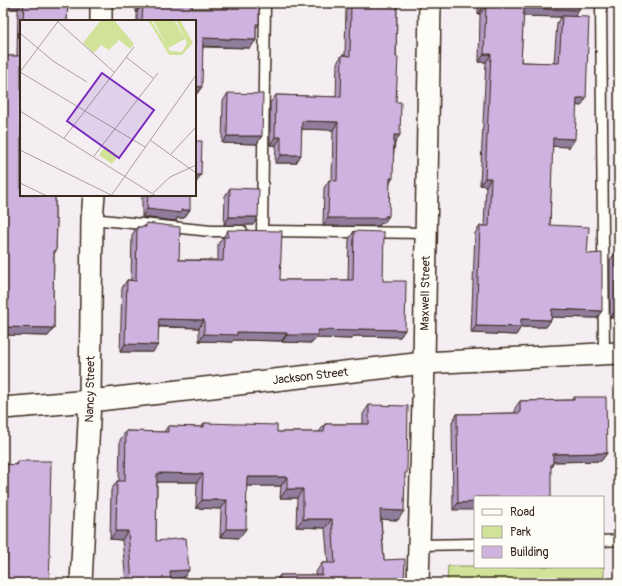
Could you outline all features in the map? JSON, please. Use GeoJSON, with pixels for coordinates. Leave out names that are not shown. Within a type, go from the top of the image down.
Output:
{"type":"FeatureCollection","features":[{"type":"Feature","properties":{"kind":"street"},"geometry":{"type":"LineString","coordinates":[[101,3],[101,20]]}},
{"type":"Feature","properties":{"kind":"street","name":"Maxwell Street"},"geometry":{"type":"LineString","coordinates":[[418,583],[424,363],[430,3]]}},
{"type":"Feature","properties":{"kind":"street","name":"Nancy Street"},"geometry":{"type":"LineString","coordinates":[[81,583],[90,401],[92,219],[94,196]]}},
{"type":"Feature","properties":{"kind":"street","name":"Jackson Street"},"geometry":{"type":"LineString","coordinates":[[3,408],[90,401],[424,363],[611,353]]}},
{"type":"Feature","properties":{"kind":"lane"},"geometry":{"type":"LineString","coordinates":[[262,231],[266,3]]}},
{"type":"Feature","properties":{"kind":"lane"},"geometry":{"type":"LineString","coordinates":[[601,3],[611,353]]}},
{"type":"Feature","properties":{"kind":"lane"},"geometry":{"type":"LineString","coordinates":[[92,219],[211,231],[426,233]]}},
{"type":"Feature","properties":{"kind":"lane"},"geometry":{"type":"LineString","coordinates":[[604,541],[619,540]]}},
{"type":"Feature","properties":{"kind":"lane"},"geometry":{"type":"LineString","coordinates":[[419,545],[474,544]]}},
{"type":"Feature","properties":{"kind":"green space"},"geometry":{"type":"Polygon","coordinates":[[[448,566],[474,566],[474,568],[604,568],[604,583],[447,583],[448,566]]]}},
{"type":"Feature","properties":{"kind":"building"},"geometry":{"type":"Polygon","coordinates":[[[24,3],[68,3],[67,20],[23,20],[24,3]]]}},
{"type":"Feature","properties":{"kind":"building"},"geometry":{"type":"Polygon","coordinates":[[[143,3],[192,3],[192,9],[228,9],[228,3],[259,3],[259,24],[256,24],[256,40],[203,38],[202,87],[196,86],[196,20],[142,20],[143,3]]]}},
{"type":"Feature","properties":{"kind":"building"},"geometry":{"type":"Polygon","coordinates":[[[351,3],[397,3],[396,57],[398,57],[396,102],[401,102],[400,135],[394,135],[393,178],[390,178],[389,216],[385,216],[385,218],[328,218],[329,180],[337,181],[338,122],[302,121],[301,155],[281,155],[281,137],[275,137],[276,95],[341,97],[342,55],[350,56],[351,3]]]}},
{"type":"Feature","properties":{"kind":"building"},"geometry":{"type":"Polygon","coordinates":[[[483,3],[579,3],[579,10],[524,8],[521,62],[559,63],[562,16],[589,17],[586,98],[577,98],[575,139],[553,138],[550,225],[589,227],[587,254],[602,253],[602,311],[552,309],[551,320],[521,319],[521,327],[476,326],[480,226],[489,226],[491,178],[485,178],[491,54],[484,54],[486,7],[483,7],[483,3]]]}},
{"type":"Feature","properties":{"kind":"building"},"geometry":{"type":"Polygon","coordinates":[[[3,56],[20,56],[20,196],[55,196],[55,220],[57,220],[56,251],[54,251],[54,328],[3,327],[3,56]]]}},
{"type":"Feature","properties":{"kind":"building"},"geometry":{"type":"Polygon","coordinates":[[[228,93],[263,94],[262,136],[227,136],[228,93]]]}},
{"type":"Feature","properties":{"kind":"building"},"geometry":{"type":"Polygon","coordinates":[[[196,141],[202,141],[201,175],[196,175],[196,141]]]}},
{"type":"Feature","properties":{"kind":"building"},"geometry":{"type":"Polygon","coordinates":[[[230,188],[259,189],[258,217],[229,217],[230,188]]]}},
{"type":"Feature","properties":{"kind":"building"},"geometry":{"type":"Polygon","coordinates":[[[148,196],[190,196],[190,210],[181,210],[181,213],[147,209],[148,196]]]}},
{"type":"Feature","properties":{"kind":"building"},"geometry":{"type":"Polygon","coordinates":[[[146,223],[180,227],[179,260],[223,261],[224,237],[228,237],[228,230],[282,231],[280,280],[353,280],[354,231],[384,232],[383,281],[406,281],[405,330],[318,330],[318,335],[237,332],[237,335],[204,334],[204,320],[159,319],[158,345],[125,344],[127,280],[136,281],[137,227],[146,227],[146,223]]]}},
{"type":"Feature","properties":{"kind":"building"},"geometry":{"type":"Polygon","coordinates":[[[574,397],[606,397],[607,453],[553,454],[553,464],[551,464],[551,496],[474,496],[474,502],[458,503],[457,414],[520,413],[520,401],[574,400],[574,397]]]}},
{"type":"Feature","properties":{"kind":"building"},"geometry":{"type":"Polygon","coordinates":[[[369,405],[408,406],[407,473],[405,473],[404,511],[380,510],[384,560],[405,559],[404,583],[279,583],[280,575],[322,575],[322,563],[335,563],[332,519],[303,519],[303,489],[287,489],[287,477],[247,477],[246,529],[226,529],[227,500],[202,500],[203,474],[159,473],[157,474],[156,541],[186,538],[189,570],[170,571],[171,583],[132,583],[128,531],[116,531],[117,481],[125,481],[126,431],[168,432],[168,426],[204,427],[204,423],[277,425],[277,432],[324,432],[325,424],[369,424],[369,405]]]}},
{"type":"Feature","properties":{"kind":"building"},"geometry":{"type":"Polygon","coordinates":[[[17,461],[51,461],[49,583],[6,583],[7,543],[3,543],[3,464],[17,465],[17,461]]]}},
{"type":"Feature","properties":{"kind":"building"},"geometry":{"type":"Polygon","coordinates":[[[614,578],[619,578],[619,583],[614,583],[614,578]]]}}]}
